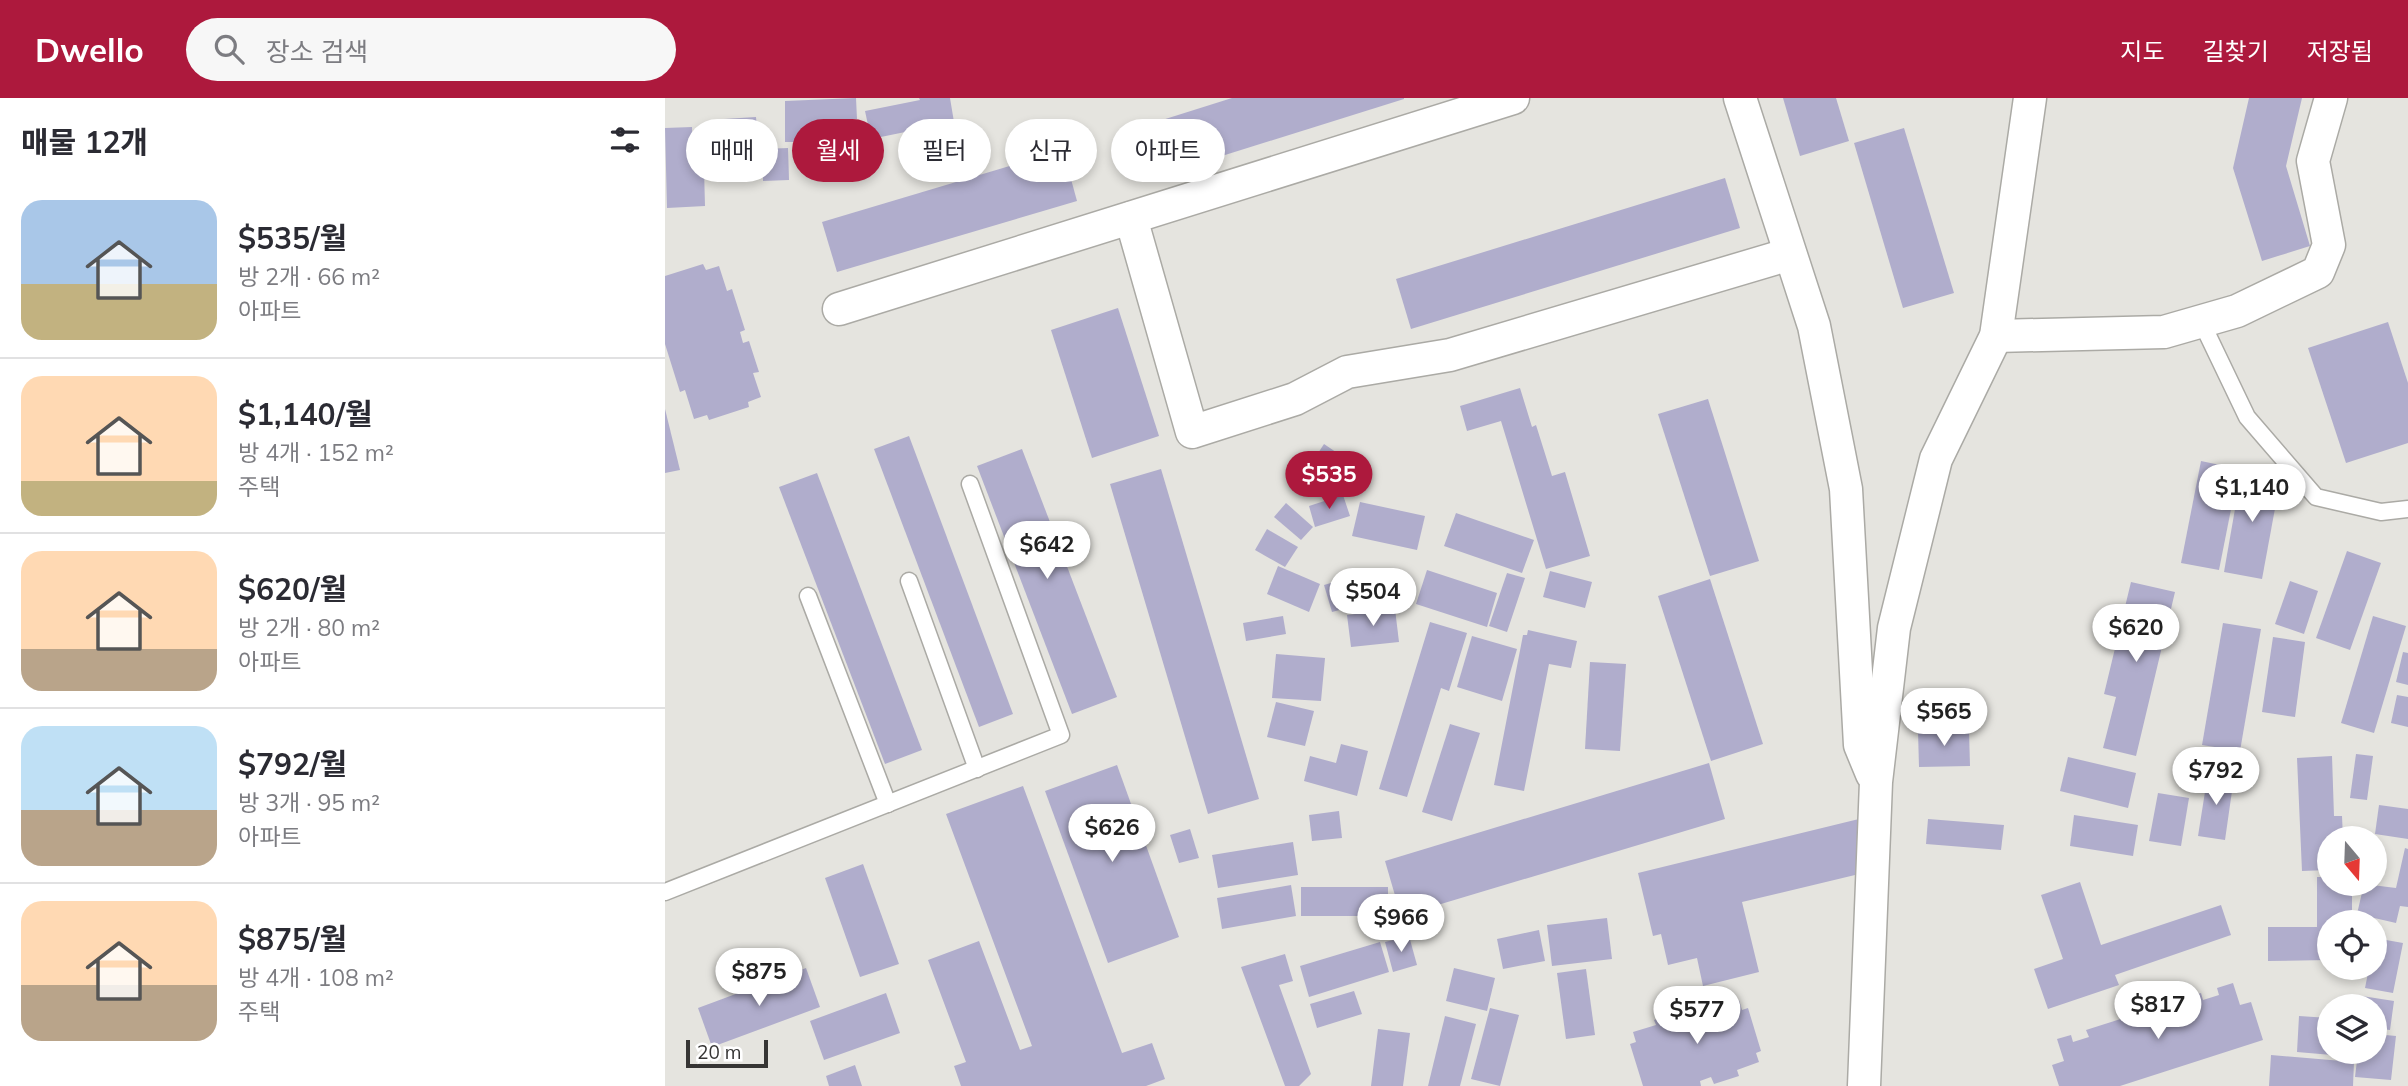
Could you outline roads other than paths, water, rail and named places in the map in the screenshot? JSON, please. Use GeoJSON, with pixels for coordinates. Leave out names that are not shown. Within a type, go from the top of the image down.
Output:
{"type":"FeatureCollection","features":[{"type":"Feature","properties":{"kind":"street"},"geometry":{"type":"LineString","coordinates":[[839,309],[1513,98]]}},
{"type":"Feature","properties":{"kind":"street"},"geometry":{"type":"LineString","coordinates":[[1740,98],[1814,326],[1846,489],[1860,745],[1876,782]]}},
{"type":"Feature","properties":{"kind":"street"},"geometry":{"type":"LineString","coordinates":[[1864,1086],[1876,782],[1893,628],[1936,459],[1996,336],[2030,98]]}},
{"type":"Feature","properties":{"kind":"street"},"geometry":{"type":"LineString","coordinates":[[1996,336],[2164,332],[2237,311],[2318,272],[2329,245],[2313,161],[2331,98]]}},
{"type":"Feature","properties":{"kind":"street"},"geometry":{"type":"LineString","coordinates":[[1131,218],[1192,432],[1295,399],[1347,372],[1450,355],[1790,254]]}},
{"type":"Feature","properties":{"kind":"lane"},"geometry":{"type":"LineString","coordinates":[[2201,321],[2248,417],[2316,497],[2381,512],[2408,509]]}},
{"type":"Feature","properties":{"kind":"lane"},"geometry":{"type":"LineString","coordinates":[[665,892],[1061,735],[970,484]]}},
{"type":"Feature","properties":{"kind":"lane"},"geometry":{"type":"LineString","coordinates":[[909,581],[977,769]]}},
{"type":"Feature","properties":{"kind":"lane"},"geometry":{"type":"LineString","coordinates":[[808,596],[888,804]]}}]}
